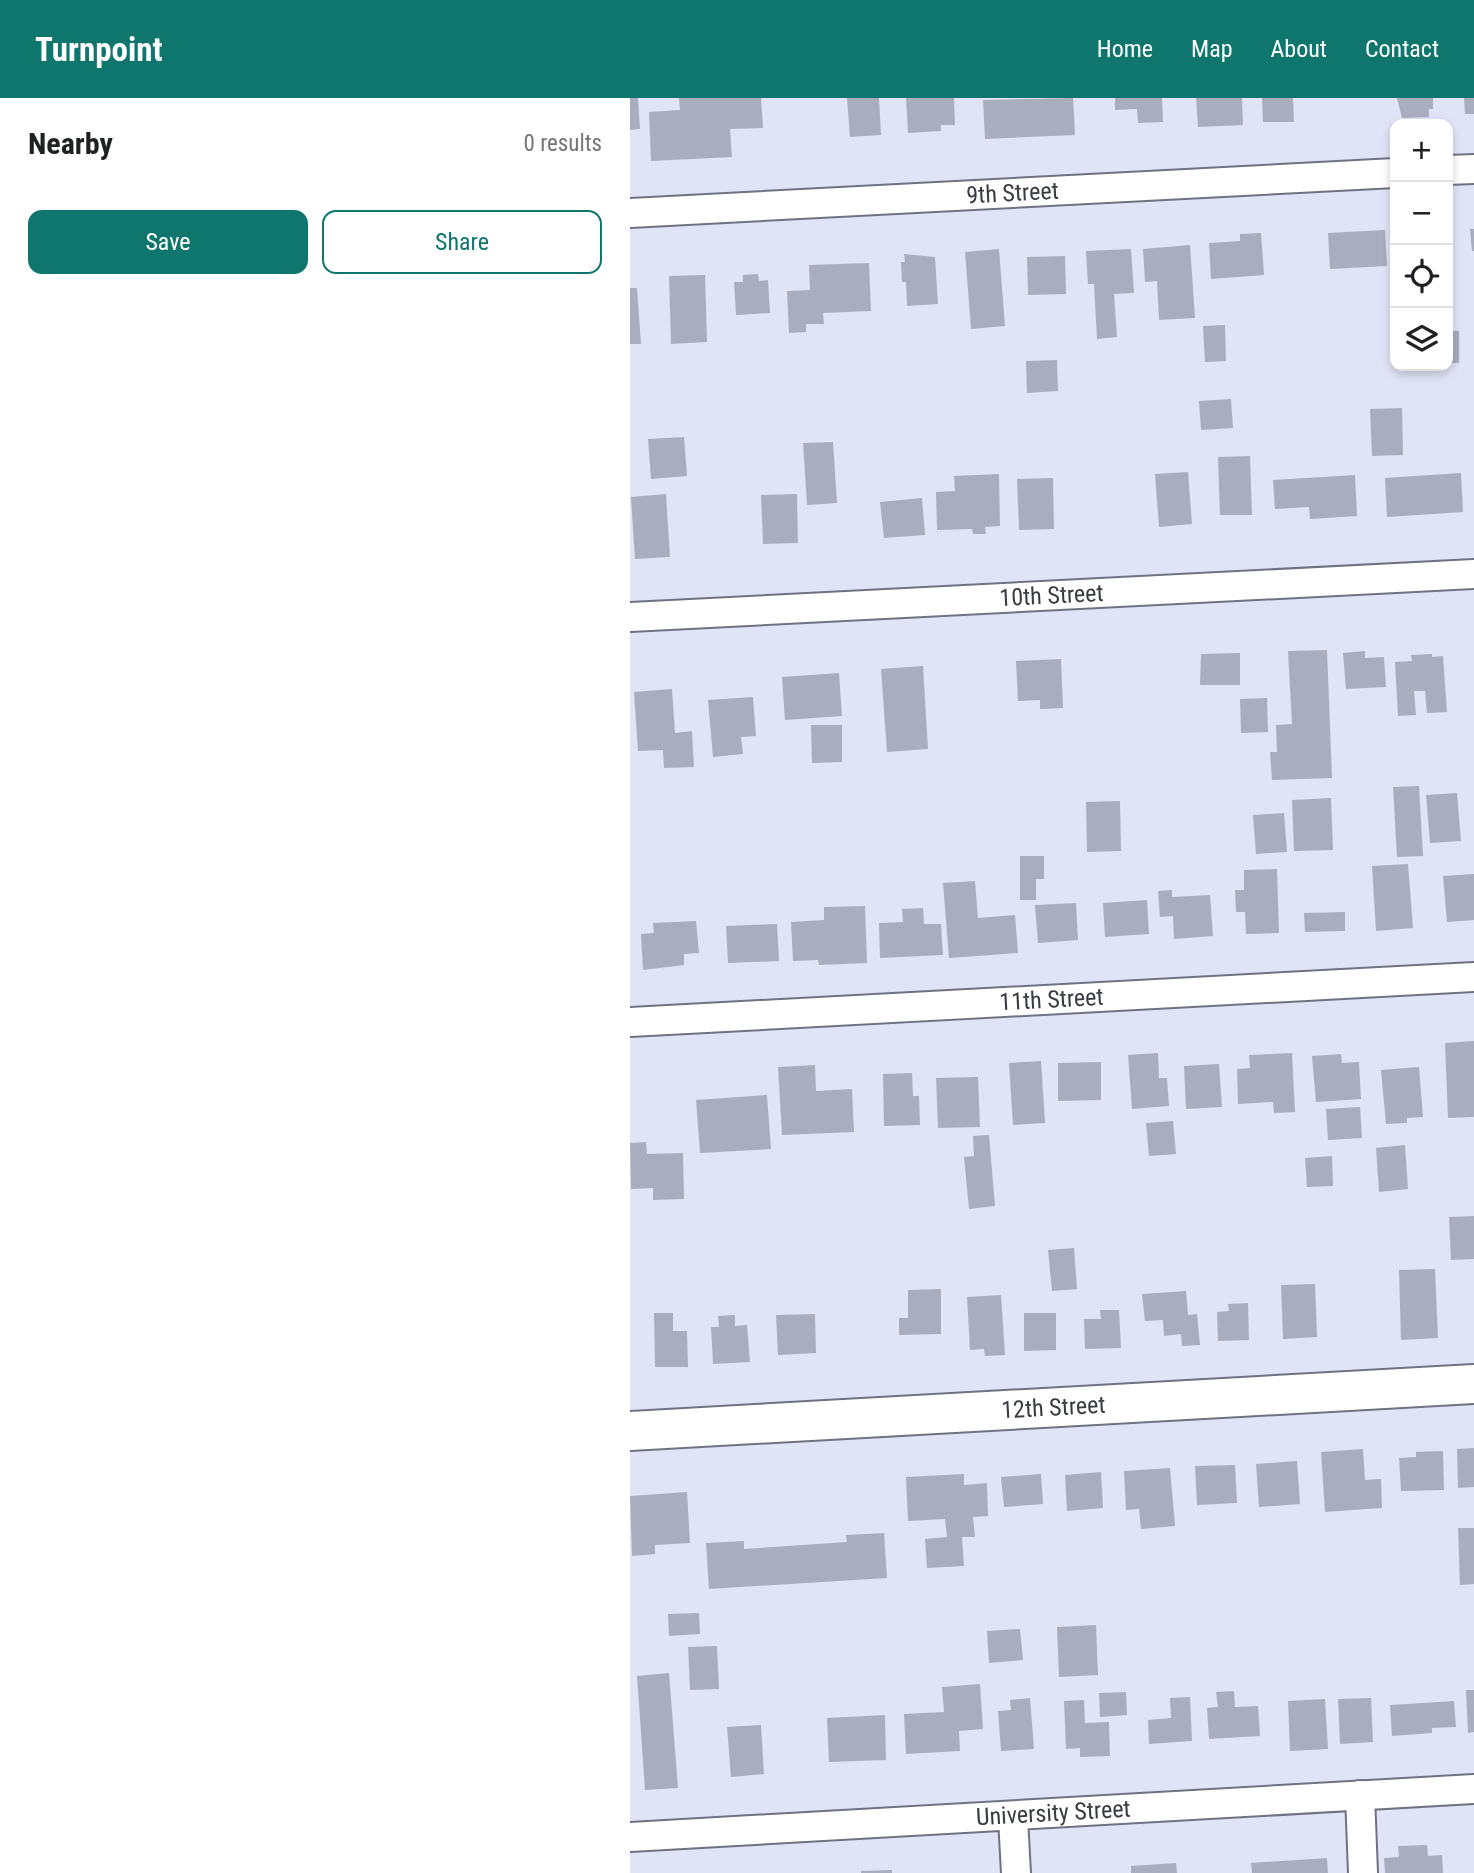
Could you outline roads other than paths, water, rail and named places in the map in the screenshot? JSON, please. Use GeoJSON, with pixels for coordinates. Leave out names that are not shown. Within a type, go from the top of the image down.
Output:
{"type":"FeatureCollection","features":[{"type":"Feature","properties":{"kind":"street"},"geometry":{"type":"LineString","coordinates":[[1453,170],[1474,169]]}},
{"type":"Feature","properties":{"kind":"street","name":"9th Street"},"geometry":{"type":"LineString","coordinates":[[630,213],[1390,173]]}},
{"type":"Feature","properties":{"kind":"street","name":"10th Street"},"geometry":{"type":"LineString","coordinates":[[630,617],[1474,574]]}},
{"type":"Feature","properties":{"kind":"street","name":"11th Street"},"geometry":{"type":"LineString","coordinates":[[630,1022],[1474,977]]}},
{"type":"Feature","properties":{"kind":"street","name":"12th Street"},"geometry":{"type":"LineString","coordinates":[[630,1431],[1474,1384]]}},
{"type":"Feature","properties":{"kind":"street","name":"University Street"},"geometry":{"type":"LineString","coordinates":[[630,1837],[1013,1818],[1474,1789]]}},
{"type":"Feature","properties":{"kind":"street"},"geometry":{"type":"LineString","coordinates":[[1360,1795],[1363,1873]]}},
{"type":"Feature","properties":{"kind":"street"},"geometry":{"type":"LineString","coordinates":[[1013,1818],[1016,1873]]}}]}
